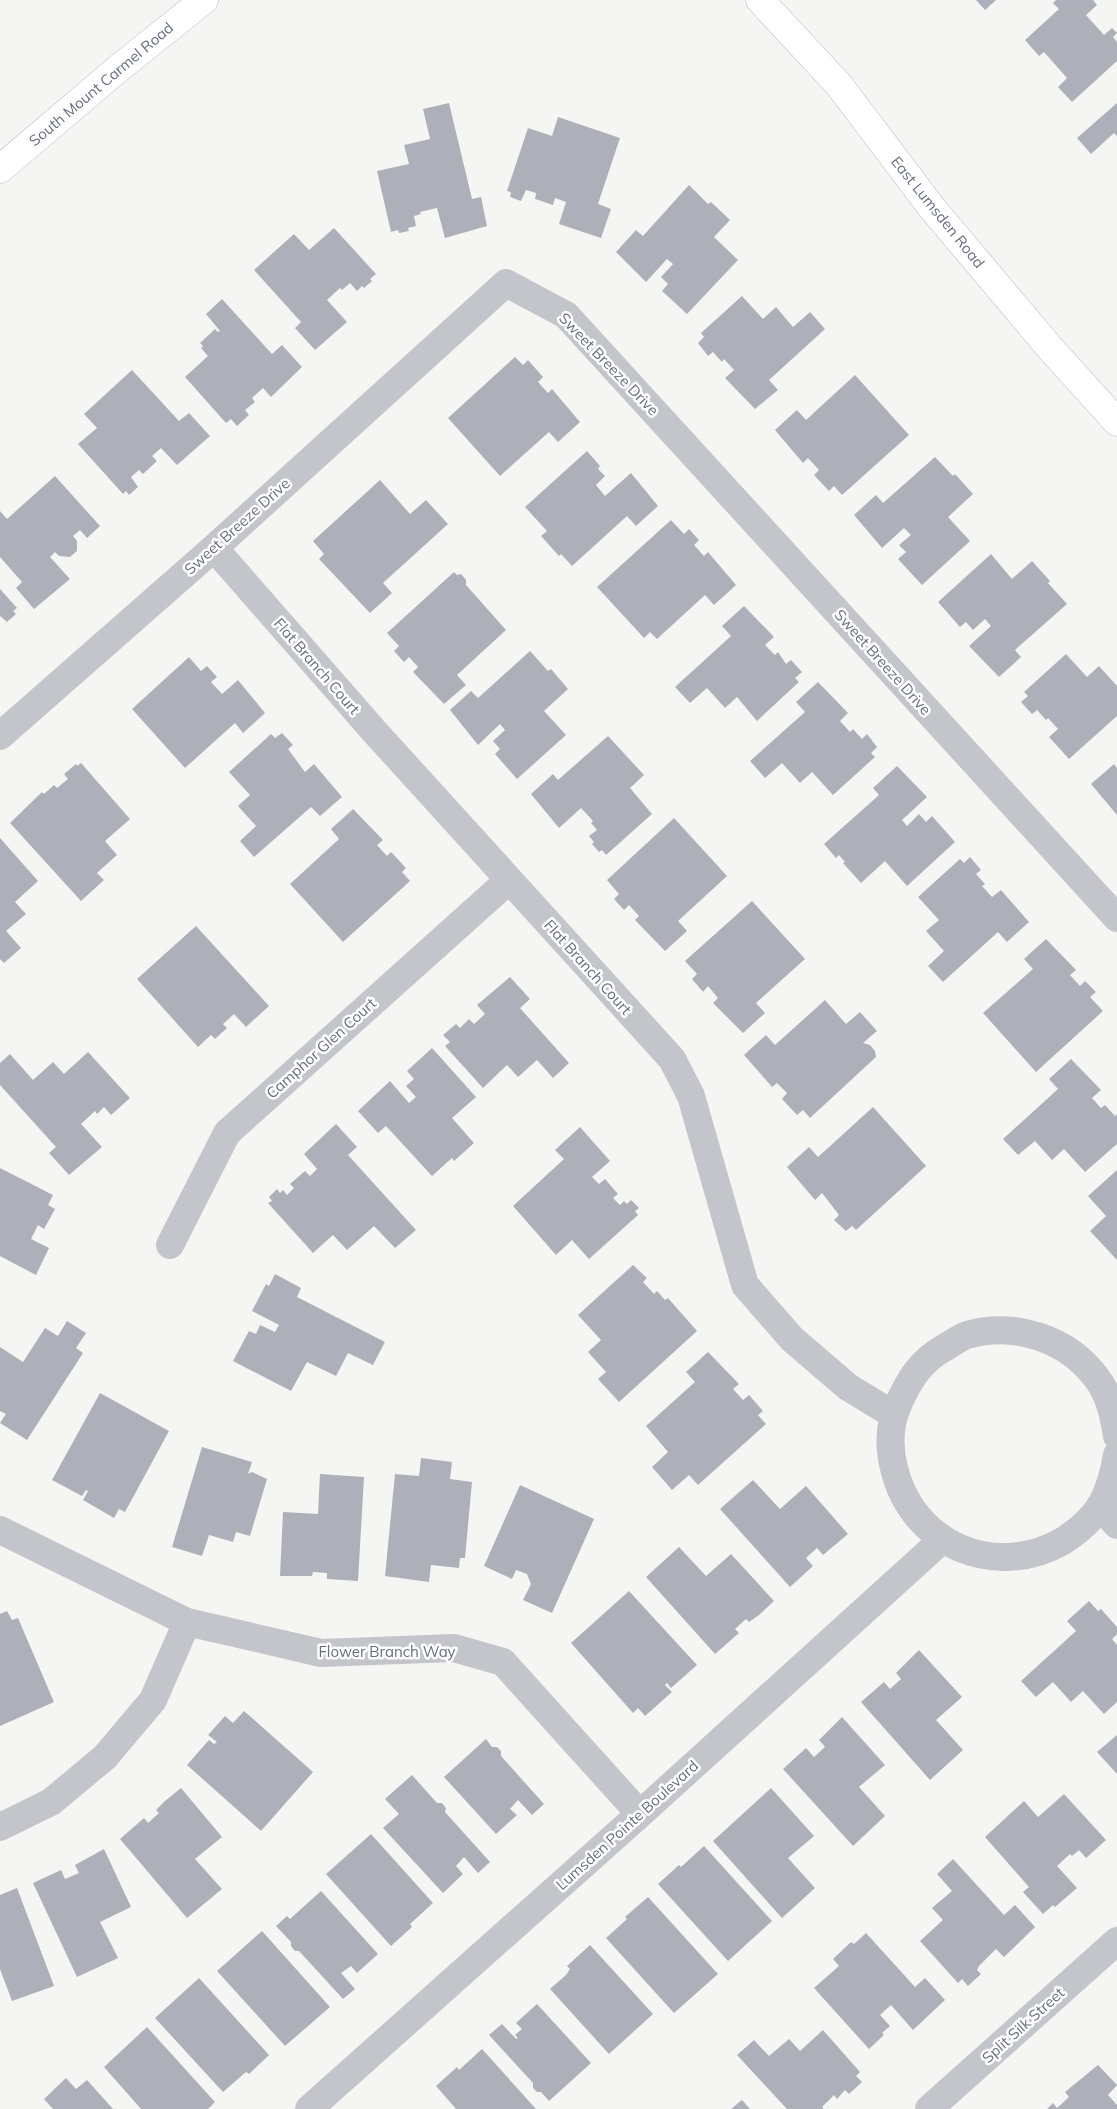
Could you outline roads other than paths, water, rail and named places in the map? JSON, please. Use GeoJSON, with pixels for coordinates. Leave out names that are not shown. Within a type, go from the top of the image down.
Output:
{"type":"FeatureCollection","features":[{"type":"Feature","properties":{"kind":"street","name":"South Mount Carmel Road"},"geometry":{"type":"LineString","coordinates":[[0,169],[119,68],[204,0]]}},
{"type":"Feature","properties":{"kind":"street","name":"East Lumsden Road"},"geometry":{"type":"LineString","coordinates":[[760,0],[839,85],[932,208],[1050,348],[1117,422]]}},
{"type":"Feature","properties":{"kind":"street","name":"Sweet Breeze Drive"},"geometry":{"type":"LineString","coordinates":[[0,736],[214,548],[506,284],[566,315],[1117,918]]}},
{"type":"Feature","properties":{"kind":"street","name":"Flat Branch Court"},"geometry":{"type":"LineString","coordinates":[[214,548],[368,723],[672,1059],[690,1096],[745,1285],[792,1339],[848,1387],[894,1415]]}},
{"type":"Feature","properties":{"kind":"street","name":"Camphor Glen Court"},"geometry":{"type":"LineString","coordinates":[[170,1245],[226,1133],[510,880]]}},
{"type":"Feature","properties":{"kind":"street"},"geometry":{"type":"LineString","coordinates":[[1117,1436],[1108,1376],[1072,1353],[1040,1336],[1003,1330],[966,1336],[934,1353],[909,1380],[894,1415],[890,1450],[898,1485],[916,1516],[942,1540],[975,1554],[1010,1558],[1046,1550],[1109,1516],[1117,1455]]}},
{"type":"Feature","properties":{"kind":"street","name":"Flower Branch Way"},"geometry":{"type":"LineString","coordinates":[[0,1530],[187,1622],[320,1653],[454,1648],[503,1662],[640,1814]]}},
{"type":"Feature","properties":{"kind":"street","name":"Lumsden Pointe Boulevard"},"geometry":{"type":"LineString","coordinates":[[309,2109],[640,1814],[942,1540]]}},
{"type":"Feature","properties":{"kind":"street"},"geometry":{"type":"LineString","coordinates":[[0,1827],[51,1802],[105,1757],[153,1700],[187,1622]]}},
{"type":"Feature","properties":{"kind":"street","name":"Split Silk Street"},"geometry":{"type":"LineString","coordinates":[[929,2109],[1117,1941]]}}]}
